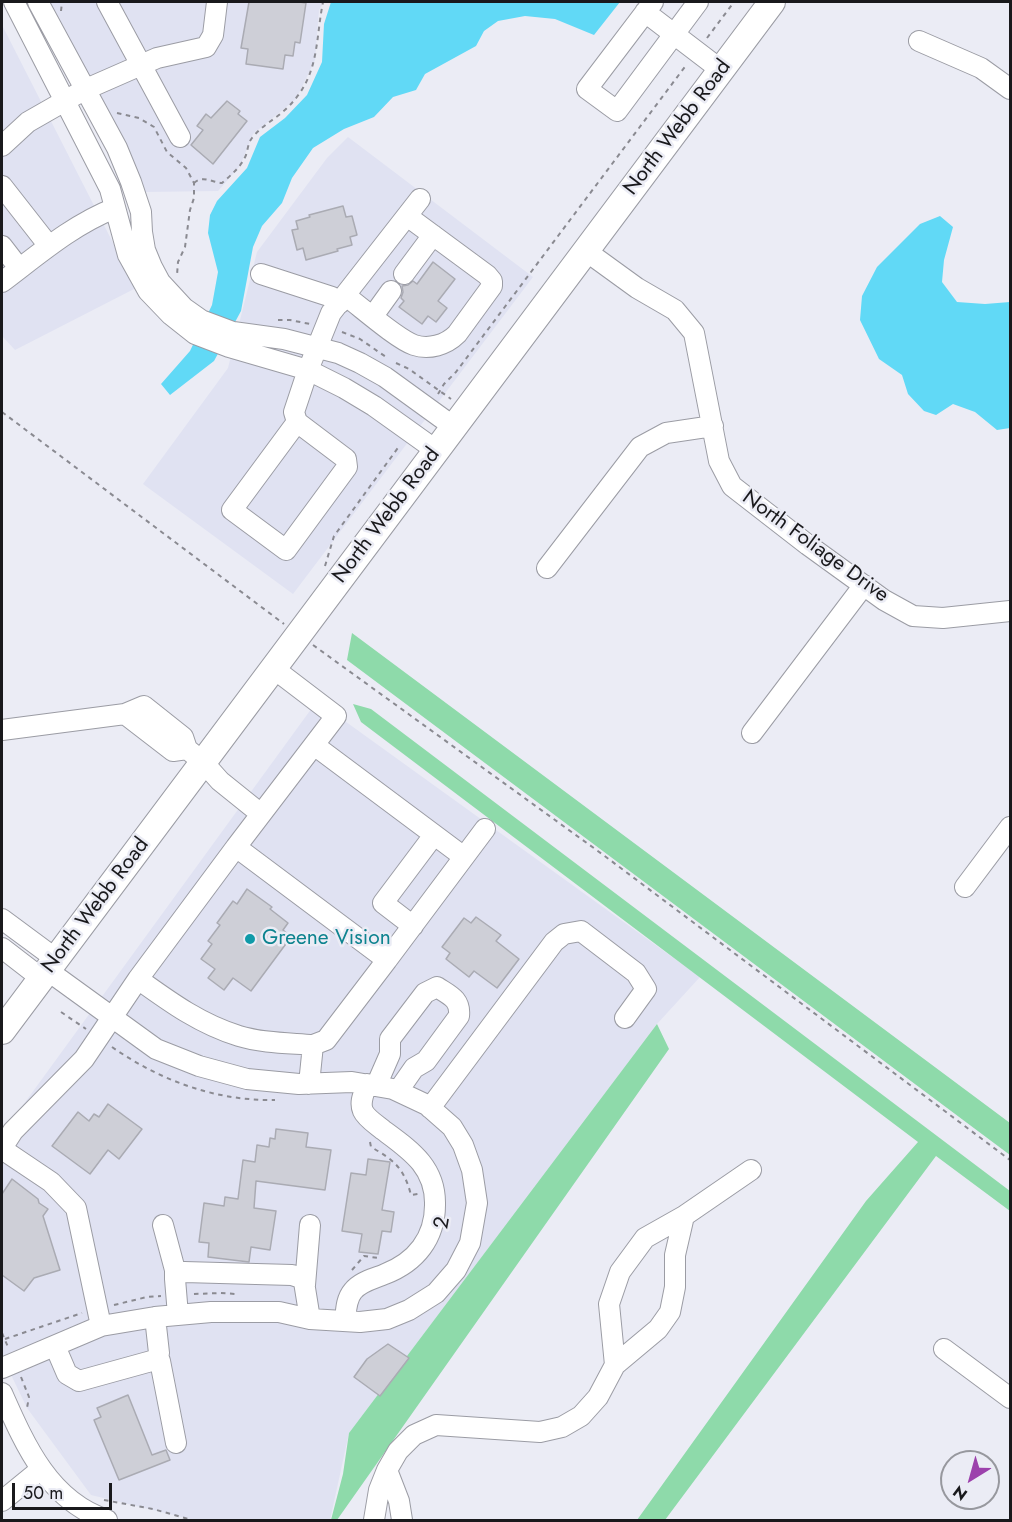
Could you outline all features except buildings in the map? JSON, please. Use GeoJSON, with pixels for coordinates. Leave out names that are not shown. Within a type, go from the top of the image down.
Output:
{"type":"FeatureCollection","features":[{"type":"Feature","properties":{"kind":"main road","name":"North Webb Road"},"geometry":{"type":"LineString","coordinates":[[2,1031],[48,969],[195,755],[273,668],[772,2]]}},
{"type":"Feature","properties":{"kind":"street"},"geometry":{"type":"LineString","coordinates":[[14,2],[110,189],[128,255],[148,291],[171,315],[308,370],[344,388],[437,451]]}},
{"type":"Feature","properties":{"kind":"street"},"geometry":{"type":"LineString","coordinates":[[38,2],[117,148],[141,212],[142,232],[152,267],[160,282],[198,327]]}},
{"type":"Feature","properties":{"kind":"street"},"geometry":{"type":"LineString","coordinates":[[107,2],[180,137]]}},
{"type":"Feature","properties":{"kind":"street"},"geometry":{"type":"LineString","coordinates":[[2,146],[28,122],[84,90],[177,52],[206,47],[213,35],[216,2]]}},
{"type":"Feature","properties":{"kind":"street"},"geometry":{"type":"LineString","coordinates":[[698,2],[674,33],[617,111],[587,88],[649,7],[674,33],[721,69]]}},
{"type":"Feature","properties":{"kind":"street"},"geometry":{"type":"LineString","coordinates":[[919,41],[981,68],[1011,88]]}},
{"type":"Feature","properties":{"kind":"street"},"geometry":{"type":"LineString","coordinates":[[2,186],[49,246]]}},
{"type":"Feature","properties":{"kind":"street"},"geometry":{"type":"LineString","coordinates":[[297,423],[232,510],[286,550],[347,467],[346,459],[297,423],[294,412],[308,370],[331,313],[420,199]]}},
{"type":"Feature","properties":{"kind":"street"},"geometry":{"type":"LineString","coordinates":[[2,282],[90,218],[115,208]]}},
{"type":"Feature","properties":{"kind":"street"},"geometry":{"type":"LineString","coordinates":[[261,274],[343,299],[373,316],[414,345],[438,346],[450,341],[457,334],[492,286],[492,281],[407,216]]}},
{"type":"Feature","properties":{"kind":"street"},"geometry":{"type":"LineString","coordinates":[[404,274],[433,235]]}},
{"type":"Feature","properties":{"kind":"street"},"geometry":{"type":"LineString","coordinates":[[2,246],[20,268]]}},
{"type":"Feature","properties":{"kind":"street","name":"North Foliage Drive"},"geometry":{"type":"LineString","coordinates":[[586,251],[636,288],[675,310],[694,333],[719,461],[732,486],[808,545],[913,616],[943,618],[1011,611]]}},
{"type":"Feature","properties":{"kind":"street"},"geometry":{"type":"LineString","coordinates":[[373,316],[391,291]]}},
{"type":"Feature","properties":{"kind":"street"},"geometry":{"type":"LineString","coordinates":[[231,340],[284,339],[338,353],[385,377],[454,427]]}},
{"type":"Feature","properties":{"kind":"street"},"geometry":{"type":"LineString","coordinates":[[547,568],[640,447],[666,434],[713,426]]}},
{"type":"Feature","properties":{"kind":"street"},"geometry":{"type":"LineString","coordinates":[[752,733],[864,585]]}},
{"type":"Feature","properties":{"kind":"street"},"geometry":{"type":"LineString","coordinates":[[99,1318],[76,1208],[51,1182],[2,1149],[13,1131],[84,1059],[138,979],[336,716],[273,668]]}},
{"type":"Feature","properties":{"kind":"street"},"geometry":{"type":"LineString","coordinates":[[2,730],[125,714],[144,706],[183,737],[195,755],[220,782],[261,814]]}},
{"type":"Feature","properties":{"kind":"street"},"geometry":{"type":"LineString","coordinates":[[314,745],[464,857]]}},
{"type":"Feature","properties":{"kind":"street"},"geometry":{"type":"LineString","coordinates":[[965,887],[1011,826]]}},
{"type":"Feature","properties":{"kind":"street"},"geometry":{"type":"LineString","coordinates":[[138,979],[179,1009],[204,1023],[231,1033],[267,1041],[313,1045],[326,1040],[485,829]]}},
{"type":"Feature","properties":{"kind":"street"},"geometry":{"type":"LineString","coordinates":[[413,926],[382,903],[434,835]]}},
{"type":"Feature","properties":{"kind":"street"},"geometry":{"type":"LineString","coordinates":[[236,847],[387,960]]}},
{"type":"Feature","properties":{"kind":"street"},"geometry":{"type":"LineString","coordinates":[[2,919],[48,969],[156,1049],[199,1066],[247,1079],[309,1084],[352,1082],[398,1092],[430,1108],[452,1127],[463,1145],[472,1170],[477,1203],[470,1243],[456,1270],[436,1293],[409,1310],[387,1319],[360,1322],[310,1319],[279,1312],[211,1312],[176,1296]]}},
{"type":"Feature","properties":{"kind":"street"},"geometry":{"type":"LineString","coordinates":[[430,1108],[554,942],[564,934],[581,932],[636,973],[646,988],[625,1018]]}},
{"type":"Feature","properties":{"kind":"street"},"geometry":{"type":"LineString","coordinates":[[2,948],[48,969]]}},
{"type":"Feature","properties":{"kind":"street"},"geometry":{"type":"LineString","coordinates":[[345,1321],[348,1299],[354,1290],[368,1280],[398,1269],[422,1250],[433,1224],[435,1208],[430,1174],[422,1161],[375,1123],[362,1109],[361,1100],[390,1054],[390,1039],[425,993],[437,987],[457,1000],[460,1008],[459,1016],[426,1061],[414,1068],[398,1092]]}},
{"type":"Feature","properties":{"kind":"street"},"geometry":{"type":"LineString","coordinates":[[309,1084],[313,1045]]}},
{"type":"Feature","properties":{"kind":"street"},"geometry":{"type":"LineString","coordinates":[[615,1365],[609,1304],[620,1272],[645,1238],[684,1216],[751,1170]]}},
{"type":"Feature","properties":{"kind":"street"},"geometry":{"type":"LineString","coordinates":[[374,1521],[379,1490],[387,1470],[398,1451],[414,1435],[436,1425],[540,1432],[562,1427],[581,1416],[598,1397],[615,1365],[658,1329],[670,1312],[675,1287],[675,1255],[684,1216]]}},
{"type":"Feature","properties":{"kind":"street"},"geometry":{"type":"LineString","coordinates":[[163,1225],[175,1270],[176,1296]]}},
{"type":"Feature","properties":{"kind":"street"},"geometry":{"type":"LineString","coordinates":[[310,1225],[305,1286],[310,1319]]}},
{"type":"Feature","properties":{"kind":"street"},"geometry":{"type":"LineString","coordinates":[[8,1366],[55,1346],[99,1318],[155,1317],[176,1296],[178,1274],[184,1272],[292,1275],[301,1278],[305,1286]]}},
{"type":"Feature","properties":{"kind":"street"},"geometry":{"type":"LineString","coordinates":[[155,1317],[159,1353],[155,1360]]}},
{"type":"Feature","properties":{"kind":"street"},"geometry":{"type":"LineString","coordinates":[[55,1346],[67,1374],[79,1380],[155,1360],[160,1361],[176,1443]]}},
{"type":"Feature","properties":{"kind":"street"},"geometry":{"type":"LineString","coordinates":[[944,1349],[1011,1398]]}},
{"type":"Feature","properties":{"kind":"street"},"geometry":{"type":"LineString","coordinates":[[2,1393],[25,1446],[40,1470],[76,1504],[107,1521]]}},
{"type":"Feature","properties":{"kind":"street"},"geometry":{"type":"LineString","coordinates":[[2,1501],[40,1470]]}},
{"type":"Feature","properties":{"kind":"street"},"geometry":{"type":"LineString","coordinates":[[387,1470],[399,1501],[402,1521]]}},
{"type":"Feature","properties":{"kind":"path"},"geometry":{"type":"LineString","coordinates":[[62,2],[62,18]]}},
{"type":"Feature","properties":{"kind":"path"},"geometry":{"type":"LineString","coordinates":[[194,183],[199,179],[206,179],[213,183],[222,183],[241,166],[250,140],[260,129],[287,109],[299,94],[312,72],[316,58],[324,2]]}},
{"type":"Feature","properties":{"kind":"path"},"geometry":{"type":"LineString","coordinates":[[428,407],[444,384],[464,363],[734,2]]}},
{"type":"Feature","properties":{"kind":"path"},"geometry":{"type":"LineString","coordinates":[[114,112],[138,118],[154,127],[167,152],[186,168],[194,183],[194,198],[185,247],[178,262],[179,284]]}},
{"type":"Feature","properties":{"kind":"path"},"geometry":{"type":"LineString","coordinates":[[2,412],[285,625]]}},
{"type":"Feature","properties":{"kind":"path"},"geometry":{"type":"LineString","coordinates":[[323,572],[334,536],[410,432]]}},
{"type":"Feature","properties":{"kind":"path"},"geometry":{"type":"LineString","coordinates":[[316,647],[611,861],[1011,1160]]}},
{"type":"Feature","properties":{"kind":"path"},"geometry":{"type":"LineString","coordinates":[[62,1012],[126,1057],[175,1082],[222,1096],[280,1100]]}},
{"type":"Feature","properties":{"kind":"path"},"geometry":{"type":"LineString","coordinates":[[375,1123],[370,1138],[371,1147],[390,1157],[399,1167],[407,1180],[411,1195],[422,1194]]}},
{"type":"Feature","properties":{"kind":"path"},"geometry":{"type":"LineString","coordinates":[[351,1273],[354,1266],[364,1256],[381,1258]]}},
{"type":"Feature","properties":{"kind":"path"},"geometry":{"type":"LineString","coordinates":[[5,1339],[99,1318],[147,1297],[220,1293],[242,1295]]}},
{"type":"Feature","properties":{"kind":"path"},"geometry":{"type":"LineString","coordinates":[[2,1333],[5,1339],[8,1366],[29,1397],[27,1418]]}},
{"type":"Feature","properties":{"kind":"path"},"geometry":{"type":"LineString","coordinates":[[101,1499],[153,1509],[192,1521]]}},
{"type":"Feature","properties":{"kind":"shaded area"},"geometry":{"type":"Polygon","coordinates":[[[47,2],[324,2],[319,10],[315,60],[296,99],[253,134],[240,166],[218,191],[145,192],[47,2]]]}},
{"type":"Feature","properties":{"kind":"shaded area"},"geometry":{"type":"Polygon","coordinates":[[[2,25],[136,288],[15,350],[2,336],[2,25]]]}},
{"type":"Feature","properties":{"kind":"shaded area"},"geometry":{"type":"Polygon","coordinates":[[[348,137],[533,277],[293,594],[143,484],[228,368],[257,252],[327,158],[348,137]]]}},
{"type":"Feature","properties":{"kind":"shaded area"},"geometry":{"type":"Polygon","coordinates":[[[317,701],[700,977],[657,1024],[349,1433],[330,1520],[194,1520],[91,1495],[27,1408],[2,1356],[2,1134],[317,701]]]}},
{"type":"Feature","properties":{"kind":"green space"},"geometry":{"type":"Polygon","coordinates":[[[352,633],[1010,1123],[1010,1155],[347,660],[352,633]]]}},
{"type":"Feature","properties":{"kind":"green space"},"geometry":{"type":"Polygon","coordinates":[[[353,704],[371,709],[1010,1191],[1010,1211],[936,1156],[665,1520],[637,1520],[866,1201],[918,1142],[361,722],[353,704]]]}},
{"type":"Feature","properties":{"kind":"green space"},"geometry":{"type":"Polygon","coordinates":[[[657,1024],[669,1049],[337,1520],[331,1520],[343,1474],[349,1433],[657,1024]]]}},
{"type":"Feature","properties":{"kind":"water"},"geometry":{"type":"Polygon","coordinates":[[[331,2],[620,2],[594,35],[555,19],[525,16],[498,21],[484,31],[476,46],[425,74],[416,90],[393,97],[374,117],[344,129],[313,148],[292,178],[282,203],[262,226],[253,247],[241,311],[214,361],[170,395],[161,384],[190,351],[212,305],[218,272],[208,233],[210,215],[217,201],[247,168],[260,137],[285,118],[307,95],[322,62],[324,24],[331,2]]]}},
{"type":"Feature","properties":{"kind":"water"},"geometry":{"type":"Polygon","coordinates":[[[940,216],[953,227],[944,260],[942,282],[957,302],[985,304],[1010,302],[1010,428],[997,430],[975,412],[953,404],[936,415],[924,411],[908,394],[902,375],[879,359],[860,320],[862,296],[877,267],[920,224],[940,216]]]}},
{"type":"Feature","properties":{"kind":"place","name":"Greene Vision"},"geometry":{"type":"Point","coordinates":[250,939]}}]}
